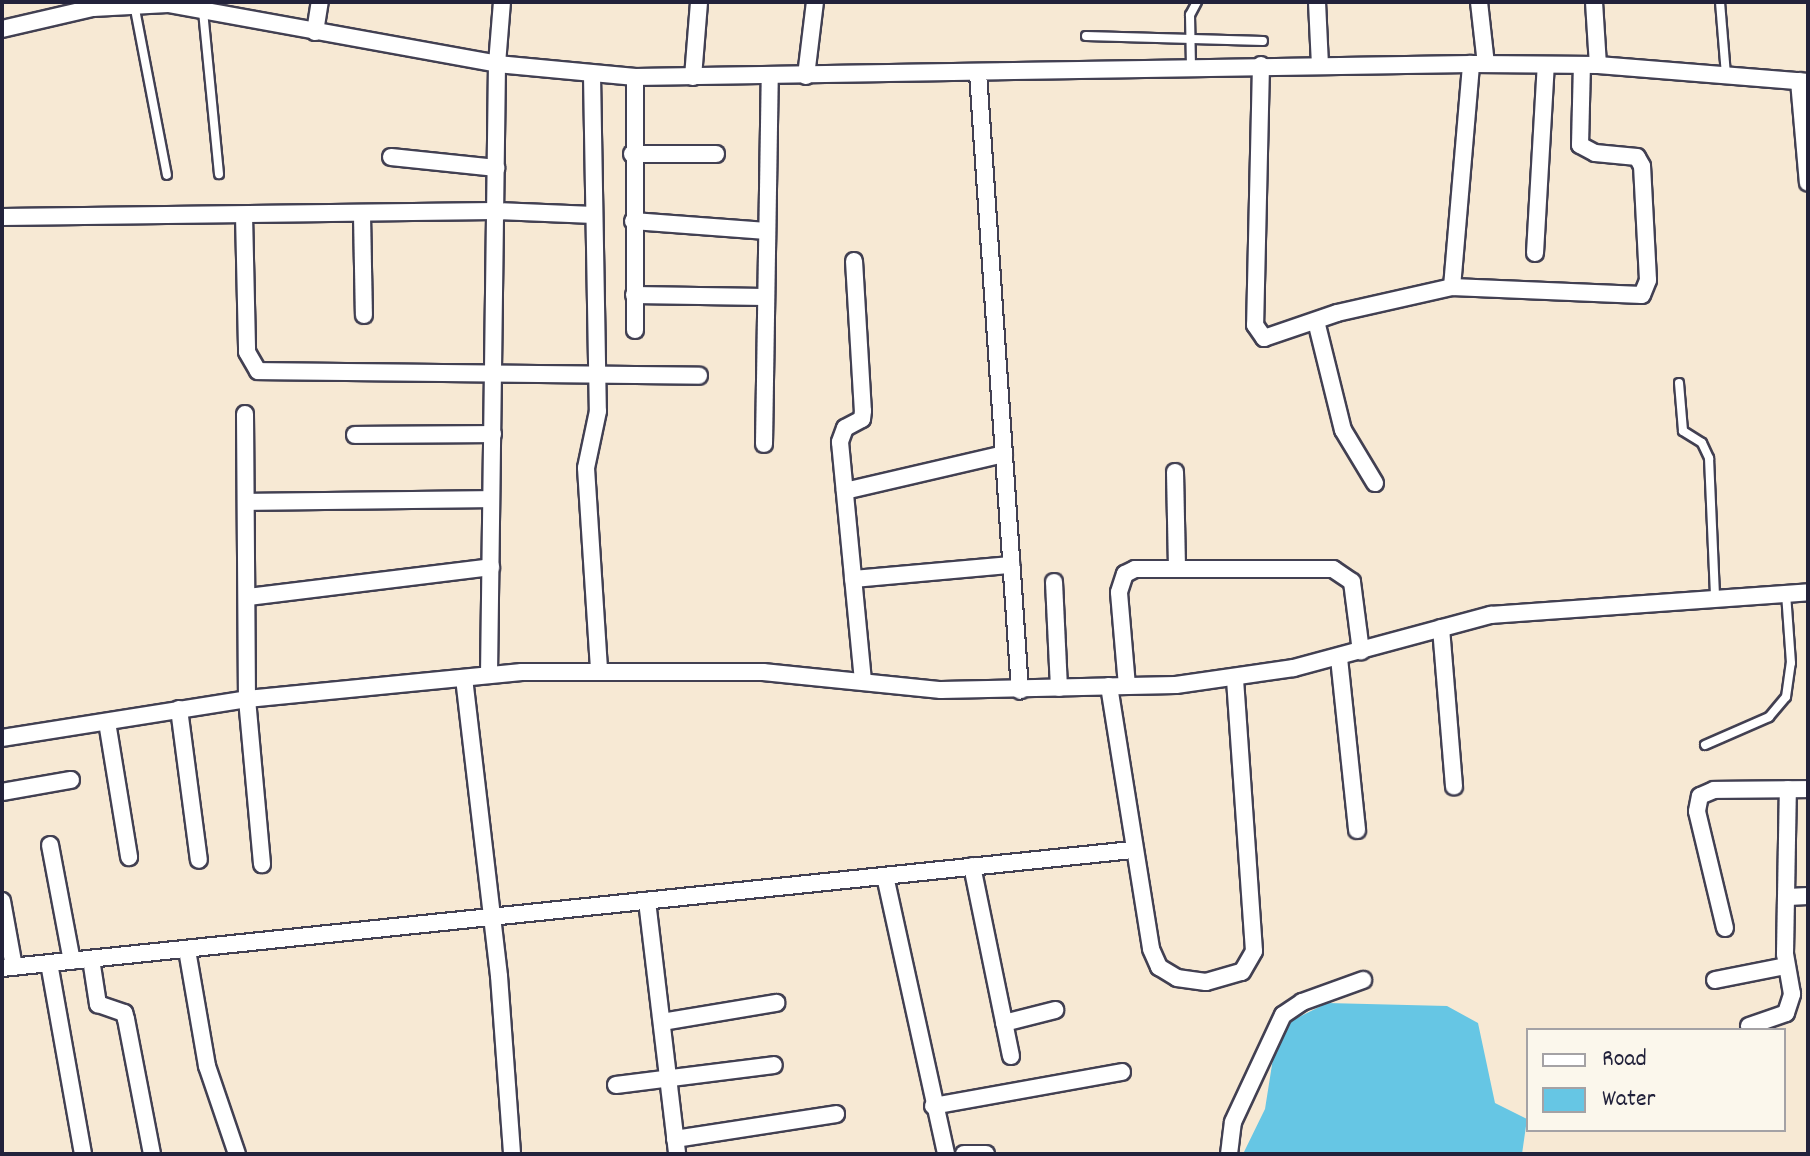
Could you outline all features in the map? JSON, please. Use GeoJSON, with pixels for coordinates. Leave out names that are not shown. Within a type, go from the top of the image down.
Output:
{"type":"FeatureCollection","features":[{"type":"Feature","properties":{"kind":"street"},"geometry":{"type":"LineString","coordinates":[[315,32],[320,2]]}},
{"type":"Feature","properties":{"kind":"street"},"geometry":{"type":"LineString","coordinates":[[489,675],[497,64],[502,2]]}},
{"type":"Feature","properties":{"kind":"street"},"geometry":{"type":"LineString","coordinates":[[693,77],[699,2]]}},
{"type":"Feature","properties":{"kind":"street"},"geometry":{"type":"LineString","coordinates":[[806,76],[815,2]]}},
{"type":"Feature","properties":{"kind":"street"},"geometry":{"type":"LineString","coordinates":[[1317,2],[1320,65]]}},
{"type":"Feature","properties":{"kind":"street"},"geometry":{"type":"LineString","coordinates":[[1452,287],[1478,64],[1479,2]]}},
{"type":"Feature","properties":{"kind":"street"},"geometry":{"type":"LineString","coordinates":[[1261,65],[1257,333],[1273,337],[1316,321],[1452,287],[1642,295],[1648,280],[1642,166],[1637,157],[1595,153],[1580,145],[1594,2]]}},
{"type":"Feature","properties":{"kind":"street"},"geometry":{"type":"LineString","coordinates":[[2,29],[134,4],[203,11],[239,10],[315,32],[497,64],[635,77],[1478,64],[1590,65],[1803,81],[1808,183]]}},
{"type":"Feature","properties":{"kind":"street"},"geometry":{"type":"LineString","coordinates":[[1535,253],[1546,65]]}},
{"type":"Feature","properties":{"kind":"street"},"geometry":{"type":"LineString","coordinates":[[978,73],[1020,691]]}},
{"type":"Feature","properties":{"kind":"street"},"geometry":{"type":"LineString","coordinates":[[592,75],[598,411],[586,468],[599,670]]}},
{"type":"Feature","properties":{"kind":"street"},"geometry":{"type":"LineString","coordinates":[[635,77],[632,154],[635,330]]}},
{"type":"Feature","properties":{"kind":"street"},"geometry":{"type":"LineString","coordinates":[[764,444],[770,77]]}},
{"type":"Feature","properties":{"kind":"street"},"geometry":{"type":"LineString","coordinates":[[632,154],[716,154]]}},
{"type":"Feature","properties":{"kind":"street"},"geometry":{"type":"LineString","coordinates":[[391,157],[496,168]]}},
{"type":"Feature","properties":{"kind":"street"},"geometry":{"type":"LineString","coordinates":[[2,217],[495,211],[594,215]]}},
{"type":"Feature","properties":{"kind":"street"},"geometry":{"type":"LineString","coordinates":[[244,215],[247,352],[258,371],[699,376]]}},
{"type":"Feature","properties":{"kind":"street"},"geometry":{"type":"LineString","coordinates":[[362,215],[364,315]]}},
{"type":"Feature","properties":{"kind":"street"},"geometry":{"type":"LineString","coordinates":[[633,221],[767,231]]}},
{"type":"Feature","properties":{"kind":"street"},"geometry":{"type":"LineString","coordinates":[[854,261],[863,411],[858,425],[841,433],[863,681]]}},
{"type":"Feature","properties":{"kind":"street"},"geometry":{"type":"LineString","coordinates":[[634,295],[765,297]]}},
{"type":"Feature","properties":{"kind":"street"},"geometry":{"type":"LineString","coordinates":[[1316,321],[1343,430],[1375,483]]}},
{"type":"Feature","properties":{"kind":"street"},"geometry":{"type":"LineString","coordinates":[[245,414],[247,699],[262,864]]}},
{"type":"Feature","properties":{"kind":"street"},"geometry":{"type":"LineString","coordinates":[[355,435],[493,434]]}},
{"type":"Feature","properties":{"kind":"street"},"geometry":{"type":"LineString","coordinates":[[845,491],[1004,454]]}},
{"type":"Feature","properties":{"kind":"street"},"geometry":{"type":"LineString","coordinates":[[1175,472],[1177,568]]}},
{"type":"Feature","properties":{"kind":"street"},"geometry":{"type":"LineString","coordinates":[[246,502],[491,499]]}},
{"type":"Feature","properties":{"kind":"street"},"geometry":{"type":"LineString","coordinates":[[853,579],[1011,565]]}},
{"type":"Feature","properties":{"kind":"street"},"geometry":{"type":"LineString","coordinates":[[248,597],[491,567]]}},
{"type":"Feature","properties":{"kind":"street"},"geometry":{"type":"LineString","coordinates":[[1127,686],[1121,580],[1135,569],[1333,569],[1352,582],[1361,651]]}},
{"type":"Feature","properties":{"kind":"street"},"geometry":{"type":"LineString","coordinates":[[1054,582],[1059,688]]}},
{"type":"Feature","properties":{"kind":"street"},"geometry":{"type":"LineString","coordinates":[[2,738],[247,699],[489,675],[599,670],[763,672],[941,690],[1020,691],[1235,679],[1339,658],[1441,628],[1534,610],[1808,592]]}},
{"type":"Feature","properties":{"kind":"street"},"geometry":{"type":"LineString","coordinates":[[1441,628],[1454,786]]}},
{"type":"Feature","properties":{"kind":"street"},"geometry":{"type":"LineString","coordinates":[[1339,658],[1357,830]]}},
{"type":"Feature","properties":{"kind":"street"},"geometry":{"type":"LineString","coordinates":[[464,678],[492,919],[512,1154]]}},
{"type":"Feature","properties":{"kind":"street"},"geometry":{"type":"LineString","coordinates":[[1109,686],[1151,949],[1159,967],[1177,978],[1206,982],[1242,972],[1254,951],[1235,679]]}},
{"type":"Feature","properties":{"kind":"street"},"geometry":{"type":"LineString","coordinates":[[179,709],[199,860]]}},
{"type":"Feature","properties":{"kind":"street"},"geometry":{"type":"LineString","coordinates":[[107,722],[129,857]]}},
{"type":"Feature","properties":{"kind":"street"},"geometry":{"type":"LineString","coordinates":[[2,792],[71,780]]}},
{"type":"Feature","properties":{"kind":"street"},"geometry":{"type":"LineString","coordinates":[[1749,1026],[1786,1013],[1792,994],[1786,966],[1788,789]]}},
{"type":"Feature","properties":{"kind":"street"},"geometry":{"type":"LineString","coordinates":[[1725,928],[1697,803],[1714,790],[1808,789]]}},
{"type":"Feature","properties":{"kind":"street"},"geometry":{"type":"LineString","coordinates":[[50,845],[72,961]]}},
{"type":"Feature","properties":{"kind":"street"},"geometry":{"type":"LineString","coordinates":[[2,901],[8,967],[1133,850]]}},
{"type":"Feature","properties":{"kind":"street"},"geometry":{"type":"LineString","coordinates":[[972,866],[1011,1056]]}},
{"type":"Feature","properties":{"kind":"street"},"geometry":{"type":"LineString","coordinates":[[885,876],[933,1106],[946,1154]]}},
{"type":"Feature","properties":{"kind":"street"},"geometry":{"type":"LineString","coordinates":[[1788,897],[1808,896]]}},
{"type":"Feature","properties":{"kind":"street"},"geometry":{"type":"LineString","coordinates":[[647,901],[676,1146],[836,1114]]}},
{"type":"Feature","properties":{"kind":"street"},"geometry":{"type":"LineString","coordinates":[[187,950],[207,1066],[237,1154]]}},
{"type":"Feature","properties":{"kind":"street"},"geometry":{"type":"LineString","coordinates":[[91,959],[98,1004],[124,1013],[126,1019],[152,1154]]}},
{"type":"Feature","properties":{"kind":"street"},"geometry":{"type":"LineString","coordinates":[[49,963],[83,1154]]}},
{"type":"Feature","properties":{"kind":"street"},"geometry":{"type":"LineString","coordinates":[[1715,980],[1786,966]]}},
{"type":"Feature","properties":{"kind":"street"},"geometry":{"type":"LineString","coordinates":[[1229,1154],[1233,1122],[1283,1015],[1302,1002],[1363,980]]}},
{"type":"Feature","properties":{"kind":"street"},"geometry":{"type":"LineString","coordinates":[[662,1022],[776,1003]]}},
{"type":"Feature","properties":{"kind":"street"},"geometry":{"type":"LineString","coordinates":[[1004,1023],[1055,1010]]}},
{"type":"Feature","properties":{"kind":"street"},"geometry":{"type":"LineString","coordinates":[[616,1085],[774,1065]]}},
{"type":"Feature","properties":{"kind":"street"},"geometry":{"type":"LineString","coordinates":[[933,1106],[1122,1072]]}},
{"type":"Feature","properties":{"kind":"street"},"geometry":{"type":"LineString","coordinates":[[964,1154],[986,1154]]}},
{"type":"Feature","properties":{"kind":"lane"},"geometry":{"type":"LineString","coordinates":[[1720,2],[1726,75]]}},
{"type":"Feature","properties":{"kind":"lane"},"geometry":{"type":"LineString","coordinates":[[1191,67],[1194,3]]}},
{"type":"Feature","properties":{"kind":"lane"},"geometry":{"type":"LineString","coordinates":[[134,4],[167,175]]}},
{"type":"Feature","properties":{"kind":"lane"},"geometry":{"type":"LineString","coordinates":[[203,11],[219,174]]}},
{"type":"Feature","properties":{"kind":"lane"},"geometry":{"type":"LineString","coordinates":[[1086,36],[1263,41]]}},
{"type":"Feature","properties":{"kind":"lane"},"geometry":{"type":"LineString","coordinates":[[1679,383],[1683,431],[1702,443],[1709,458],[1715,598]]}},
{"type":"Feature","properties":{"kind":"lane"},"geometry":{"type":"LineString","coordinates":[[1705,745],[1769,717],[1786,697],[1791,663],[1786,593]]}},
{"type":"Feature","properties":{"kind":"water"},"geometry":{"type":"Polygon","coordinates":[[[1327,1003],[1447,1006],[1478,1023],[1495,1103],[1526,1118],[1522,1154],[1243,1154],[1265,1109],[1274,1052],[1291,1021],[1327,1003]]]}}]}
